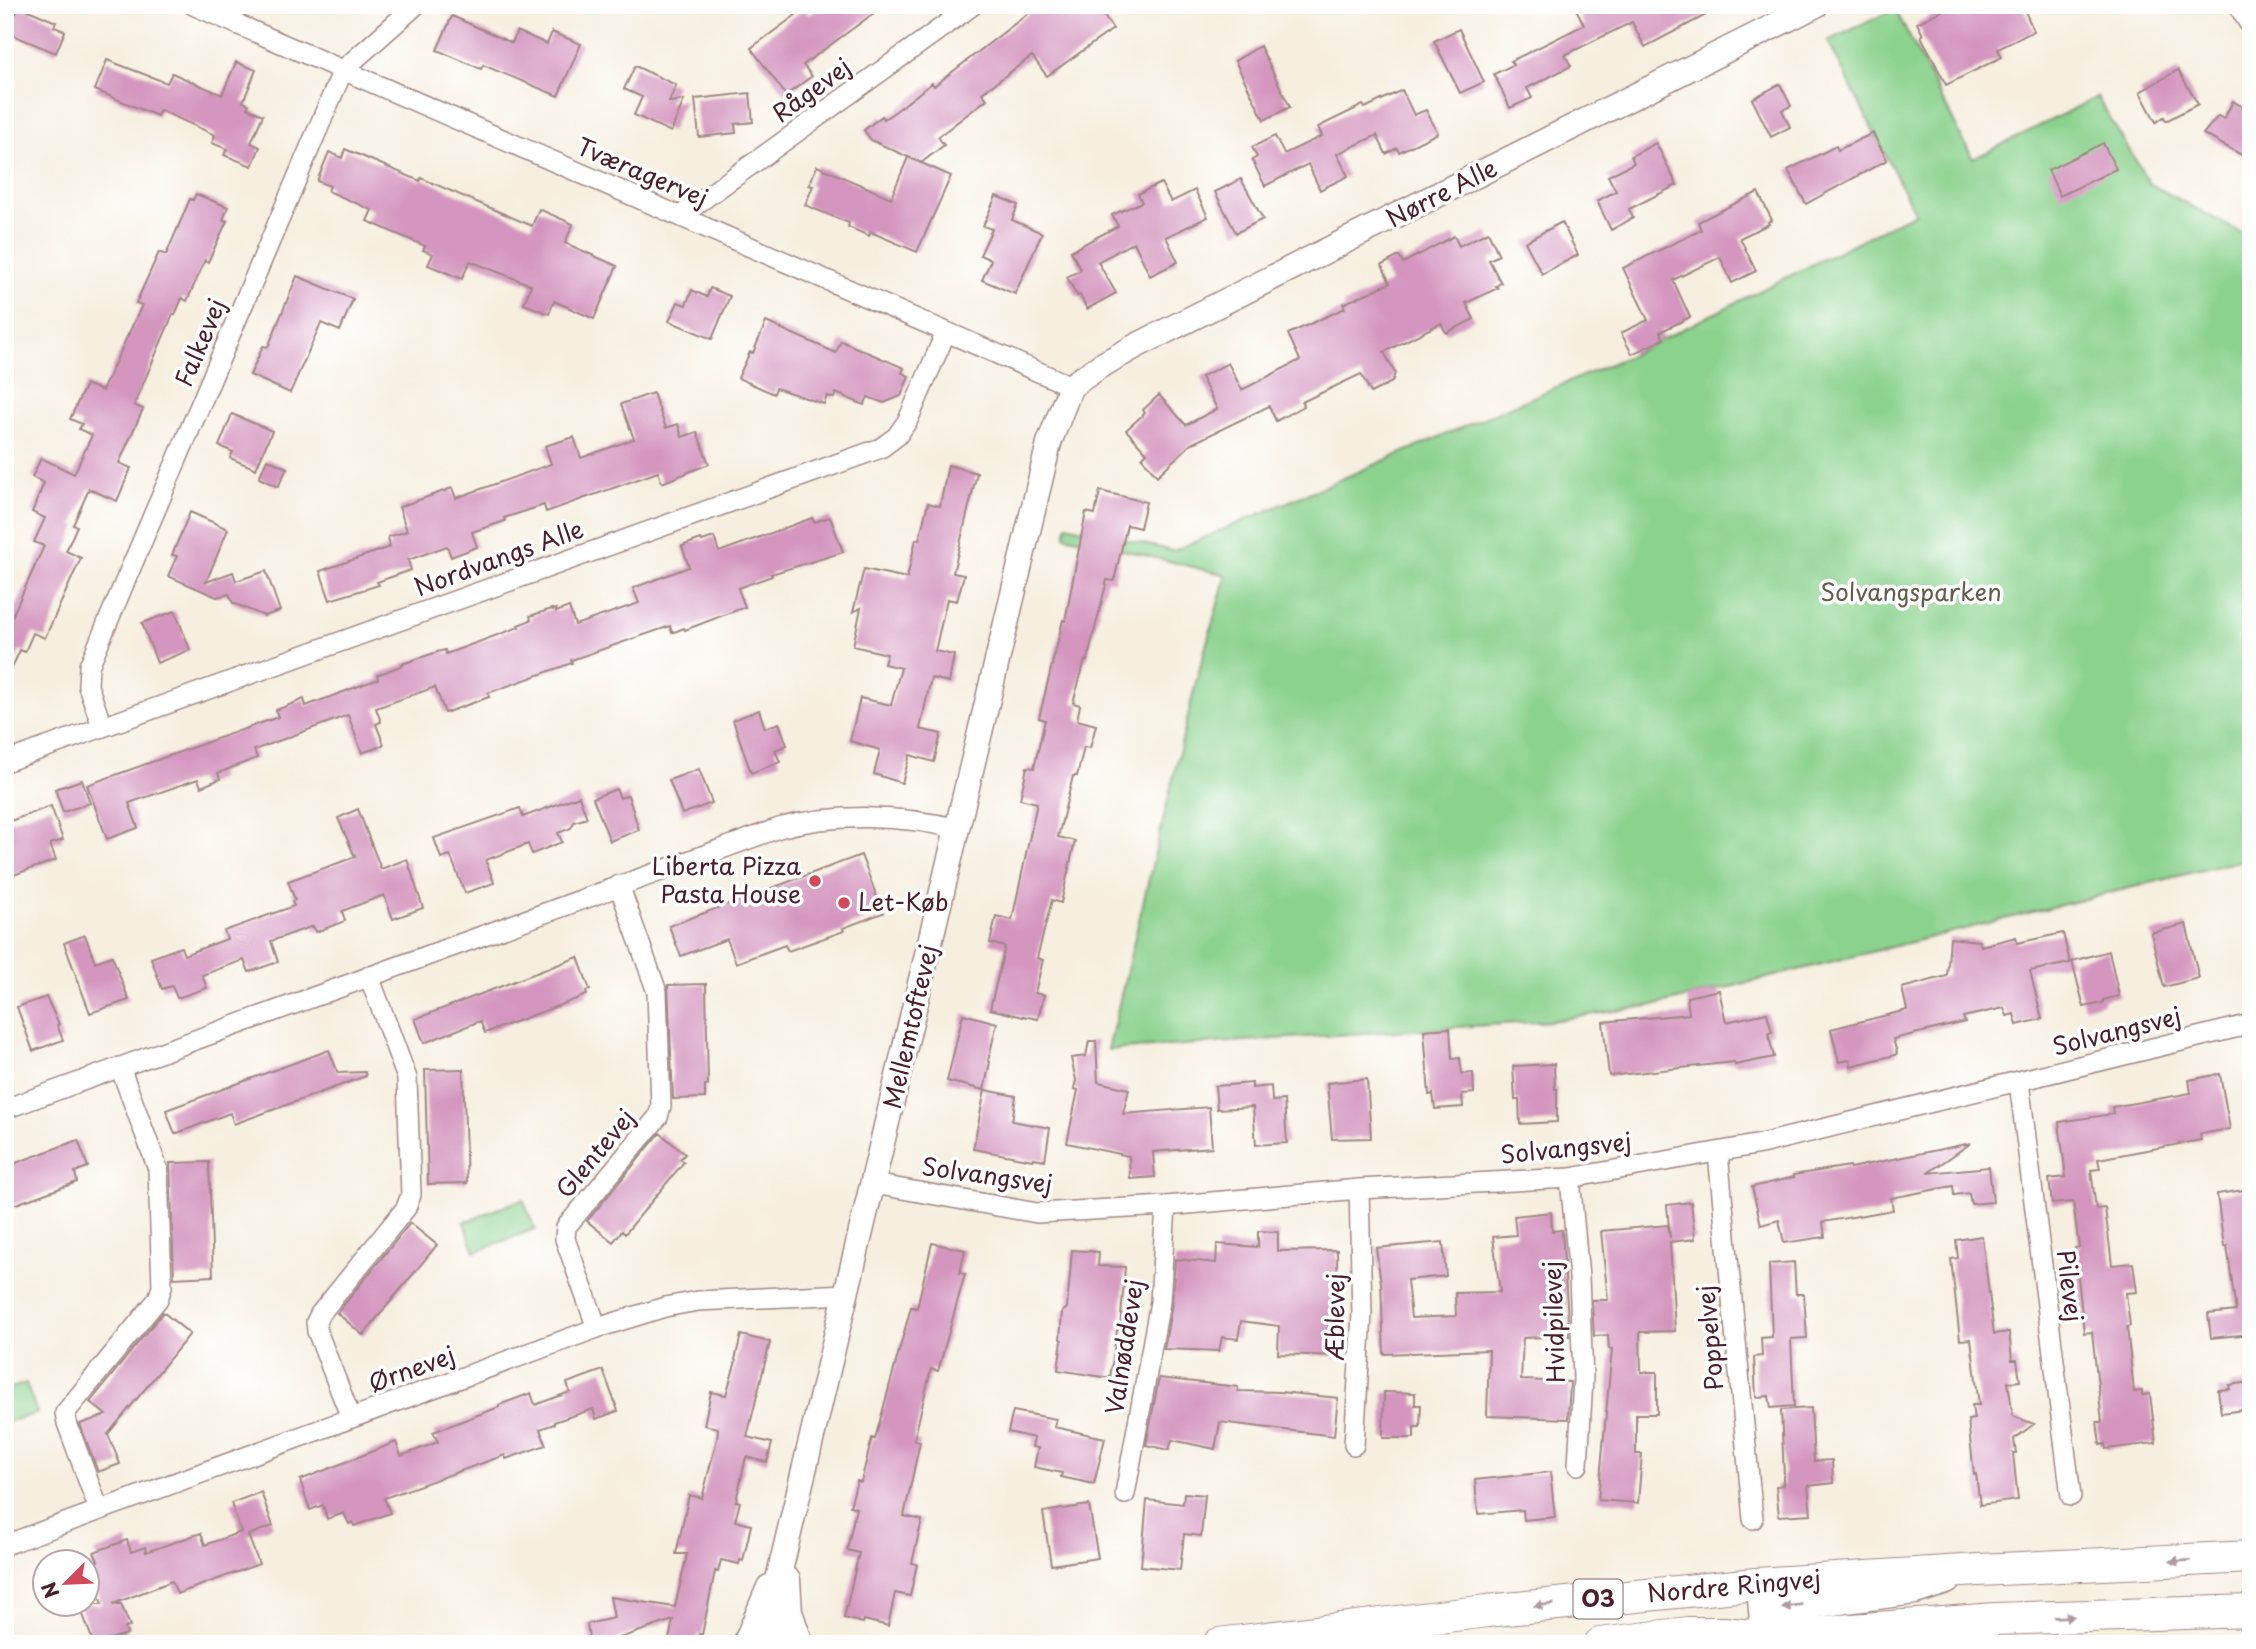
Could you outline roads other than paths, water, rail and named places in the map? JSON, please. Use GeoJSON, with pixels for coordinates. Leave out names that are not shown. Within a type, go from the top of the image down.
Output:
{"type":"FeatureCollection","features":[{"type":"Feature","properties":{"kind":"main road","name":"Nordre Ringvej"},"geometry":{"type":"LineString","coordinates":[[1219,1644],[1486,1611],[1756,1584],[1979,1570],[2251,1558]]}},
{"type":"Feature","properties":{"kind":"main road"},"geometry":{"type":"LineString","coordinates":[[1761,1640],[1767,1622],[1778,1608],[1915,1590],[1979,1570]]}},
{"type":"Feature","properties":{"kind":"main road","name":"Nordre Ringvej"},"geometry":{"type":"LineString","coordinates":[[1600,1644],[1688,1633],[1724,1633],[1761,1640],[1996,1619],[2251,1611]]}},
{"type":"Feature","properties":{"kind":"street","name":"Tværagervej"},"geometry":{"type":"LineString","coordinates":[[193,5],[1071,386]]}},
{"type":"Feature","properties":{"kind":"street","name":"Falkevej"},"geometry":{"type":"LineString","coordinates":[[102,726],[88,687],[89,666],[344,70],[416,5]]}},
{"type":"Feature","properties":{"kind":"street","name":"Rågevej"},"geometry":{"type":"LineString","coordinates":[[680,216],[973,5]]}},
{"type":"Feature","properties":{"kind":"street","name":"Nørre Alle"},"geometry":{"type":"LineString","coordinates":[[1071,386],[1136,346],[1816,5]]}},
{"type":"Feature","properties":{"kind":"street"},"geometry":{"type":"LineString","coordinates":[[2238,5],[2251,27]]}},
{"type":"Feature","properties":{"kind":"street","name":"Nordvangs Alle"},"geometry":{"type":"LineString","coordinates":[[5,762],[881,448],[897,436],[908,420],[946,332]]}},
{"type":"Feature","properties":{"kind":"street","name":"Mellemtoftevej"},"geometry":{"type":"LineString","coordinates":[[772,1644],[775,1601],[786,1548],[1049,443],[1071,386]]}},
{"type":"Feature","properties":{"kind":"street"},"geometry":{"type":"LineString","coordinates":[[5,1109],[766,831],[807,821],[895,818],[931,822],[958,829]]}},
{"type":"Feature","properties":{"kind":"street","name":"Glentevej"},"geometry":{"type":"LineString","coordinates":[[597,1328],[564,1233],[566,1227],[661,1112],[657,992],[619,885]]}},
{"type":"Feature","properties":{"kind":"street"},"geometry":{"type":"LineString","coordinates":[[351,1418],[317,1331],[316,1322],[406,1208],[411,1195],[407,1078],[369,976]]}},
{"type":"Feature","properties":{"kind":"street","name":"Solvangsvej"},"geometry":{"type":"LineString","coordinates":[[874,1184],[1037,1213],[1166,1206],[1359,1189],[1570,1178],[1718,1153],[2251,1024]]}},
{"type":"Feature","properties":{"kind":"street"},"geometry":{"type":"LineString","coordinates":[[99,1510],[65,1413],[158,1299],[162,1287],[157,1165],[120,1067]]}},
{"type":"Feature","properties":{"kind":"street","name":"Pilevej"},"geometry":{"type":"LineString","coordinates":[[2019,1082],[2071,1496]]}},
{"type":"Feature","properties":{"kind":"street","name":"Poppelvej"},"geometry":{"type":"LineString","coordinates":[[1718,1153],[1753,1519]]}},
{"type":"Feature","properties":{"kind":"street","name":"Hvidpilevej"},"geometry":{"type":"LineString","coordinates":[[1570,1178],[1579,1277],[1583,1379],[1578,1465]]}},
{"type":"Feature","properties":{"kind":"street","name":"Æblevej"},"geometry":{"type":"LineString","coordinates":[[1354,1445],[1363,1314],[1359,1189]]}},
{"type":"Feature","properties":{"kind":"street","name":"Valnøddevej"},"geometry":{"type":"LineString","coordinates":[[1125,1494],[1160,1302],[1166,1206]]}},
{"type":"Feature","properties":{"kind":"street","name":"Ørnevej"},"geometry":{"type":"LineString","coordinates":[[5,1545],[597,1328],[665,1307],[698,1301],[848,1294]]}},
{"type":"Feature","properties":{"kind":"street","name":"Mellemtoftevej"},"geometry":{"type":"LineString","coordinates":[[745,1644],[786,1548]]}},
{"type":"Feature","properties":{"kind":"street","name":"Mellemtoftevej"},"geometry":{"type":"LineString","coordinates":[[786,1548],[790,1612],[801,1644]]}},
{"type":"Feature","properties":{"kind":"street"},"geometry":{"type":"LineString","coordinates":[[1756,1584],[1761,1640]]}},
{"type":"Feature","properties":{"kind":"place","name":"Liberta Pizza Pasta House"},"geometry":{"type":"Point","coordinates":[815,881]}},
{"type":"Feature","properties":{"kind":"place","name":"Let-Køb"},"geometry":{"type":"Point","coordinates":[844,903]}},
{"type":"Feature","properties":{"kind":"park label","name":"Solvangsparken"},"geometry":{"type":"Point","coordinates":[1911,593]}}]}
